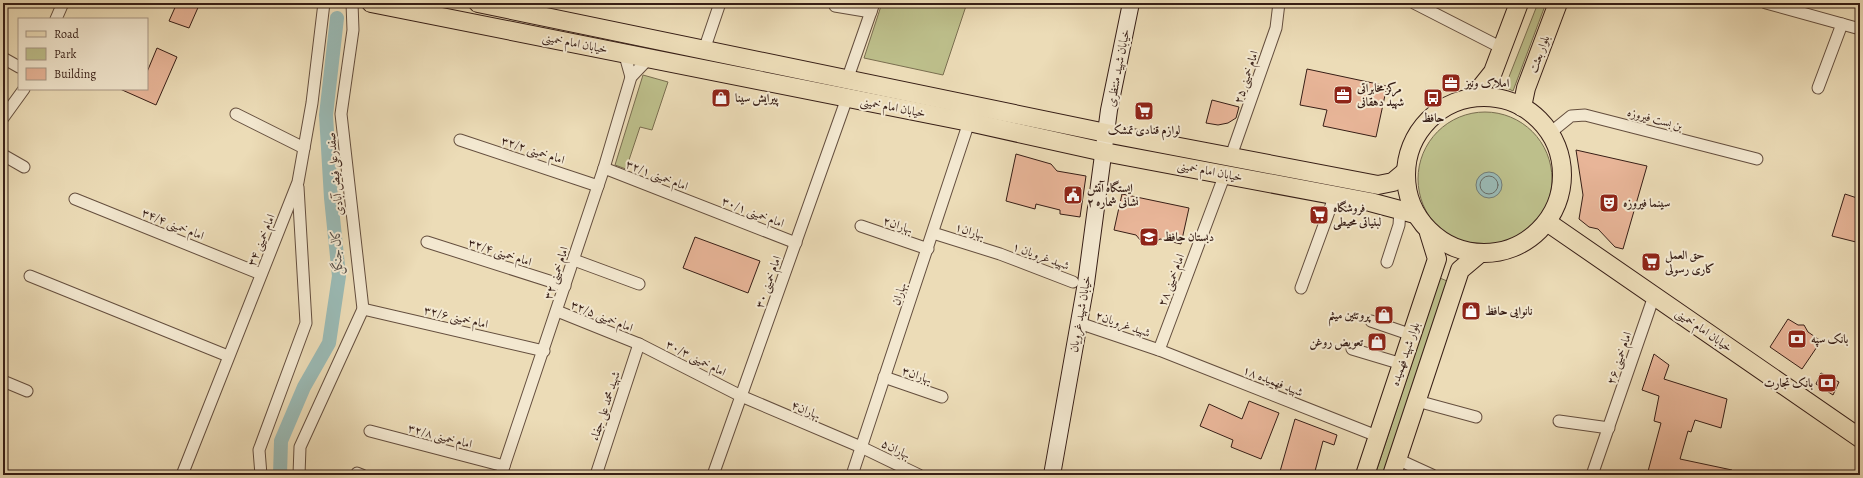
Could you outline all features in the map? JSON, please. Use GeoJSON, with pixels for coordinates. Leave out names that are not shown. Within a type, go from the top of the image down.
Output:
{"type":"FeatureCollection","features":[{"type":"Feature","properties":{"kind":"main road","name":"خیابان امام خمینی"},"geometry":{"type":"LineString","coordinates":[[371,3],[650,57],[969,122],[1104,152],[1370,202],[1408,212]]}},
{"type":"Feature","properties":{"kind":"main road","name":"خیابان امام خمینی"},"geometry":{"type":"LineString","coordinates":[[478,3],[539,10],[704,50],[847,80],[1106,133],[1378,185],[1393,182],[1405,172]]}},
{"type":"Feature","properties":{"kind":"main road"},"geometry":{"type":"LineString","coordinates":[[1473,97],[1493,72],[1519,3]]}},
{"type":"Feature","properties":{"kind":"main road","name":"بلوار بعثت"},"geometry":{"type":"LineString","coordinates":[[1522,107],[1526,88],[1558,3]]}},
{"type":"Feature","properties":{"kind":"main road"},"geometry":{"type":"LineString","coordinates":[[1473,97],[1507,100],[1522,107],[1536,116],[1550,133],[1561,159],[1563,175],[1561,192],[1556,208],[1547,222],[1528,240],[1505,251],[1479,254],[1456,249],[1444,244],[1408,212],[1405,172],[1409,150],[1419,131],[1434,115],[1452,103],[1473,97]]}},
{"type":"Feature","properties":{"kind":"main road","name":"خیابان امام خمینی"},"geometry":{"type":"LineString","coordinates":[[1547,222],[1860,438]]}},
{"type":"Feature","properties":{"kind":"main road","name":"بلوار شهید فهمیده"},"geometry":{"type":"LineString","coordinates":[[1365,475],[1437,259],[1430,233]]}},
{"type":"Feature","properties":{"kind":"main road"},"geometry":{"type":"LineString","coordinates":[[1395,467],[1460,270],[1479,254]]}},
{"type":"Feature","properties":{"kind":"street"},"geometry":{"type":"LineString","coordinates":[[56,18],[63,3]]}},
{"type":"Feature","properties":{"kind":"street","name":"امام خمینی ۳۴"},"geometry":{"type":"LineString","coordinates":[[182,475],[298,182],[312,103],[324,3]]}},
{"type":"Feature","properties":{"kind":"street","name":"صفدرعلی فیض آبادی"},"geometry":{"type":"LineString","coordinates":[[352,3],[353,24],[341,114],[363,309]]}},
{"type":"Feature","properties":{"kind":"street"},"geometry":{"type":"LineString","coordinates":[[704,50],[720,3]]}},
{"type":"Feature","properties":{"kind":"street","name":"خیابان شهید منتظری"},"geometry":{"type":"LineString","coordinates":[[1104,152],[1106,133],[1131,3]]}},
{"type":"Feature","properties":{"kind":"street","name":"امام خمینی ۲۵"},"geometry":{"type":"LineString","coordinates":[[1232,156],[1276,28],[1279,3]]}},
{"type":"Feature","properties":{"kind":"street"},"geometry":{"type":"LineString","coordinates":[[1414,3],[1502,48]]}},
{"type":"Feature","properties":{"kind":"street"},"geometry":{"type":"LineString","coordinates":[[1766,3],[1860,29]]}},
{"type":"Feature","properties":{"kind":"street"},"geometry":{"type":"LineString","coordinates":[[835,6],[873,7],[847,80]]}},
{"type":"Feature","properties":{"kind":"street"},"geometry":{"type":"LineString","coordinates":[[1818,88],[1842,24]]}},
{"type":"Feature","properties":{"kind":"street"},"geometry":{"type":"LineString","coordinates":[[624,52],[631,77]]}},
{"type":"Feature","properties":{"kind":"street"},"geometry":{"type":"LineString","coordinates":[[631,77],[650,57]]}},
{"type":"Feature","properties":{"kind":"street"},"geometry":{"type":"LineString","coordinates":[[3,58],[18,66]]}},
{"type":"Feature","properties":{"kind":"street","name":"امام خمینی ۳۲"},"geometry":{"type":"LineString","coordinates":[[502,471],[574,260],[604,168],[631,77]]}},
{"type":"Feature","properties":{"kind":"street"},"geometry":{"type":"LineString","coordinates":[[3,118],[23,90]]}},
{"type":"Feature","properties":{"kind":"street","name":"امام خمینی ۳۰"},"geometry":{"type":"LineString","coordinates":[[713,475],[847,98]]}},
{"type":"Feature","properties":{"kind":"street"},"geometry":{"type":"LineString","coordinates":[[236,114],[304,148]]}},
{"type":"Feature","properties":{"kind":"street","name":"بن بست فیروزه"},"geometry":{"type":"LineString","coordinates":[[1550,133],[1572,116],[1585,115],[1757,159]]}},
{"type":"Feature","properties":{"kind":"street","name":"بهاران"},"geometry":{"type":"LineString","coordinates":[[852,475],[969,122]]}},
{"type":"Feature","properties":{"kind":"street","name":"امام خمینی ۳۲/۲"},"geometry":{"type":"LineString","coordinates":[[460,140],[598,186]]}},
{"type":"Feature","properties":{"kind":"street","name":"خیابان شهید غرویان"},"geometry":{"type":"LineString","coordinates":[[1052,475],[1079,323],[1104,152]]}},
{"type":"Feature","properties":{"kind":"street"},"geometry":{"type":"LineString","coordinates":[[3,155],[24,167]]}},
{"type":"Feature","properties":{"kind":"street","name":"امام خمینی ۳۲/۱"},"geometry":{"type":"LineString","coordinates":[[604,168],[701,206]]}},
{"type":"Feature","properties":{"kind":"street","name":"امام خمینی ۲۸"},"geometry":{"type":"LineString","coordinates":[[1159,350],[1225,174]]}},
{"type":"Feature","properties":{"kind":"street"},"geometry":{"type":"LineString","coordinates":[[261,475],[259,450],[306,324],[298,182]]}},
{"type":"Feature","properties":{"kind":"street"},"geometry":{"type":"LineString","coordinates":[[1301,288],[1335,195]]}},
{"type":"Feature","properties":{"kind":"street","name":"امام خمینی ۳۴/۴"},"geometry":{"type":"LineString","coordinates":[[75,199],[261,274]]}},
{"type":"Feature","properties":{"kind":"street","name":"امام خمینی ۳۰/۱"},"geometry":{"type":"LineString","coordinates":[[701,206],[796,243]]}},
{"type":"Feature","properties":{"kind":"street"},"geometry":{"type":"LineString","coordinates":[[1387,262],[1399,225],[1408,212]]}},
{"type":"Feature","properties":{"kind":"street","name":"بهاران۲"},"geometry":{"type":"LineString","coordinates":[[861,226],[928,249]]}},
{"type":"Feature","properties":{"kind":"street","name":"بهاران۱"},"geometry":{"type":"LineString","coordinates":[[933,233],[1000,254]]}},
{"type":"Feature","properties":{"kind":"street","name":"امام خمینی ۳۲/۴"},"geometry":{"type":"LineString","coordinates":[[427,242],[564,286]]}},
{"type":"Feature","properties":{"kind":"street","name":"شهید غرویان ۱"},"geometry":{"type":"LineString","coordinates":[[1000,254],[1073,282]]}},
{"type":"Feature","properties":{"kind":"street"},"geometry":{"type":"LineString","coordinates":[[574,260],[639,284]]}},
{"type":"Feature","properties":{"kind":"street"},"geometry":{"type":"LineString","coordinates":[[30,276],[228,356]]}},
{"type":"Feature","properties":{"kind":"street","name":"امام خمینی ۲۶"},"geometry":{"type":"LineString","coordinates":[[1592,475],[1654,296]]}},
{"type":"Feature","properties":{"kind":"street"},"geometry":{"type":"LineString","coordinates":[[299,475],[300,447],[363,309]]}},
{"type":"Feature","properties":{"kind":"street","name":"امام خمینی ۳۲/۶"},"geometry":{"type":"LineString","coordinates":[[363,309],[544,351]]}},
{"type":"Feature","properties":{"kind":"street","name":"امام خمینی ۳۲/۵"},"geometry":{"type":"LineString","coordinates":[[557,311],[638,344]]}},
{"type":"Feature","properties":{"kind":"street"},"geometry":{"type":"LineString","coordinates":[[1371,321],[1412,335]]}},
{"type":"Feature","properties":{"kind":"street","name":"شهید غرویان۲"},"geometry":{"type":"LineString","coordinates":[[1079,323],[1159,350]]}},
{"type":"Feature","properties":{"kind":"street","name":"امام خمینی ۳۰/۳"},"geometry":{"type":"LineString","coordinates":[[638,344],[741,396]]}},
{"type":"Feature","properties":{"kind":"street","name":"شهید محمد علی جفاء"},"geometry":{"type":"LineString","coordinates":[[596,475],[638,344]]}},
{"type":"Feature","properties":{"kind":"street"},"geometry":{"type":"LineString","coordinates":[[1352,349],[1402,364]]}},
{"type":"Feature","properties":{"kind":"street","name":"شهید فهمیده ۱۸"},"geometry":{"type":"LineString","coordinates":[[1159,350],[1377,436]]}},
{"type":"Feature","properties":{"kind":"street","name":"بهاران۳"},"geometry":{"type":"LineString","coordinates":[[884,377],[942,397]]}},
{"type":"Feature","properties":{"kind":"street"},"geometry":{"type":"LineString","coordinates":[[3,381],[27,390]]}},
{"type":"Feature","properties":{"kind":"street","name":"بهاران۴"},"geometry":{"type":"LineString","coordinates":[[741,396],[861,447]]}},
{"type":"Feature","properties":{"kind":"street"},"geometry":{"type":"LineString","coordinates":[[1417,401],[1476,417]]}},
{"type":"Feature","properties":{"kind":"street"},"geometry":{"type":"LineString","coordinates":[[1559,421],[1609,428]]}},
{"type":"Feature","properties":{"kind":"street","name":"امام خمینی ۳۲/۸"},"geometry":{"type":"LineString","coordinates":[[370,431],[502,471]]}},
{"type":"Feature","properties":{"kind":"street","name":"بهاران۵"},"geometry":{"type":"LineString","coordinates":[[861,447],[919,475]]}},
{"type":"Feature","properties":{"kind":"street"},"geometry":{"type":"LineString","coordinates":[[1395,467],[1432,475]]}},
{"type":"Feature","properties":{"kind":"green space"},"geometry":{"type":"Polygon","coordinates":[[[882,3],[967,3],[943,75],[864,58],[882,3]]]}},
{"type":"Feature","properties":{"kind":"green space"},"geometry":{"type":"Polygon","coordinates":[[[1538,3],[1546,3],[1513,91],[1505,87],[1538,3]]]}},
{"type":"Feature","properties":{"kind":"green space"},"geometry":{"type":"Polygon","coordinates":[[[643,75],[668,82],[652,130],[640,127],[626,169],[615,165],[643,75]]]}},
{"type":"Feature","properties":{"kind":"green space"},"geometry":{"type":"Polygon","coordinates":[[[1492,112],[1517,120],[1537,137],[1547,153],[1551,166],[1551,192],[1547,205],[1541,216],[1527,231],[1511,241],[1498,245],[1478,246],[1453,238],[1433,221],[1423,205],[1419,192],[1418,172],[1426,147],[1443,127],[1459,117],[1472,113],[1492,112]]]}},
{"type":"Feature","properties":{"kind":"green space"},"geometry":{"type":"Polygon","coordinates":[[[1440,278],[1447,281],[1383,475],[1375,475],[1440,278]]]}},
{"type":"Feature","properties":{"kind":"water"},"geometry":{"type":"Polygon","coordinates":[[[1489,172],[1498,176],[1502,185],[1498,194],[1489,198],[1480,194],[1476,185],[1480,176],[1489,172]]]}},
{"type":"Feature","properties":{"kind":"building"},"geometry":{"type":"Polygon","coordinates":[[[177,3],[200,3],[189,28],[169,21],[177,3]]]}},
{"type":"Feature","properties":{"kind":"building"},"geometry":{"type":"Polygon","coordinates":[[[157,48],[177,57],[156,105],[122,90],[148,90],[148,70],[157,48]]]}},
{"type":"Feature","properties":{"kind":"building","name":"مرکز مخابراتی شهید دهقانی"},"geometry":{"type":"Polygon","coordinates":[[[1307,69],[1387,86],[1376,137],[1323,126],[1327,110],[1300,105],[1307,69]]]}},
{"type":"Feature","properties":{"kind":"building"},"geometry":{"type":"Polygon","coordinates":[[[1212,100],[1239,107],[1236,118],[1228,123],[1218,125],[1206,123],[1212,100]]]}},
{"type":"Feature","properties":{"kind":"building","name":"سینما فیروزه"},"geometry":{"type":"Polygon","coordinates":[[[1576,150],[1647,166],[1623,249],[1615,247],[1598,229],[1589,227],[1579,219],[1583,195],[1576,150]]]}},
{"type":"Feature","properties":{"kind":"building"},"geometry":{"type":"Polygon","coordinates":[[[1016,154],[1051,164],[1057,171],[1086,176],[1080,217],[1060,214],[1060,210],[1036,204],[1035,209],[1006,201],[1016,154]]]}},
{"type":"Feature","properties":{"kind":"building"},"geometry":{"type":"Polygon","coordinates":[[[1122,194],[1189,208],[1181,244],[1160,239],[1154,243],[1141,241],[1136,235],[1114,230],[1122,194]]]}},
{"type":"Feature","properties":{"kind":"building"},"geometry":{"type":"Polygon","coordinates":[[[1845,194],[1860,199],[1860,243],[1832,236],[1845,194]]]}},
{"type":"Feature","properties":{"kind":"building"},"geometry":{"type":"Polygon","coordinates":[[[695,237],[760,261],[748,293],[683,268],[695,237]]]}},
{"type":"Feature","properties":{"kind":"building","name":"بانک سپه"},"geometry":{"type":"Polygon","coordinates":[[[1788,319],[1798,325],[1804,325],[1808,332],[1821,341],[1802,369],[1770,347],[1788,319]]]}},
{"type":"Feature","properties":{"kind":"building"},"geometry":{"type":"Polygon","coordinates":[[[1654,354],[1669,365],[1664,379],[1727,399],[1721,428],[1695,420],[1691,432],[1688,431],[1680,459],[1732,470],[1731,475],[1647,475],[1661,423],[1654,421],[1659,396],[1642,390],[1654,354]]]}},
{"type":"Feature","properties":{"kind":"building","name":"بانک تجارت"},"geometry":{"type":"Polygon","coordinates":[[[1821,373],[1839,382],[1833,395],[1816,384],[1821,373]]]}},
{"type":"Feature","properties":{"kind":"building"},"geometry":{"type":"Polygon","coordinates":[[[1249,401],[1279,413],[1261,459],[1231,447],[1233,440],[1200,426],[1209,404],[1242,419],[1249,401]]]}},
{"type":"Feature","properties":{"kind":"building"},"geometry":{"type":"Polygon","coordinates":[[[1295,419],[1337,435],[1334,445],[1323,441],[1314,475],[1279,475],[1295,419]]]}},
{"type":"Feature","properties":{"kind":"waterway","name":"کال جنگل"},"geometry":{"type":"LineString","coordinates":[[280,475],[281,441],[304,387],[329,343],[339,276],[331,198],[326,115],[337,18]]}},
{"type":"Feature","properties":{"kind":"place","name":"املاک ونیز"},"geometry":{"type":"Point","coordinates":[1451,83]}},
{"type":"Feature","properties":{"kind":"place","name":"مرکز مخابراتی شهید دهقانی"},"geometry":{"type":"Point","coordinates":[1343,95]}},
{"type":"Feature","properties":{"kind":"place","name":"پیرایش سینا"},"geometry":{"type":"Point","coordinates":[721,98]}},
{"type":"Feature","properties":{"kind":"place","name":"حافظ"},"geometry":{"type":"Point","coordinates":[1433,98]}},
{"type":"Feature","properties":{"kind":"place","name":"لوازم قنادی تمشک"},"geometry":{"type":"Point","coordinates":[1144,111]}},
{"type":"Feature","properties":{"kind":"place","name":"ایستگاه آتش نشانی شماره ۲"},"geometry":{"type":"Point","coordinates":[1073,195]}},
{"type":"Feature","properties":{"kind":"place","name":"سینما فیروزه"},"geometry":{"type":"Point","coordinates":[1609,203]}},
{"type":"Feature","properties":{"kind":"place","name":"فروشگاه لبنیاتی محیطی"},"geometry":{"type":"Point","coordinates":[1319,215]}},
{"type":"Feature","properties":{"kind":"place","name":"دبستان حافظ"},"geometry":{"type":"Point","coordinates":[1149,237]}},
{"type":"Feature","properties":{"kind":"place","name":"حق العمل کاری رسولی"},"geometry":{"type":"Point","coordinates":[1651,262]}},
{"type":"Feature","properties":{"kind":"place","name":"نانوایی حافظ"},"geometry":{"type":"Point","coordinates":[1471,311]}},
{"type":"Feature","properties":{"kind":"place","name":"پروتئین میثم"},"geometry":{"type":"Point","coordinates":[1384,315]}},
{"type":"Feature","properties":{"kind":"place","name":"بانک سپه"},"geometry":{"type":"Point","coordinates":[1797,339]}},
{"type":"Feature","properties":{"kind":"place","name":"تعویض روغن"},"geometry":{"type":"Point","coordinates":[1377,342]}},
{"type":"Feature","properties":{"kind":"place","name":"بانک تجارت"},"geometry":{"type":"Point","coordinates":[1827,383]}}]}
